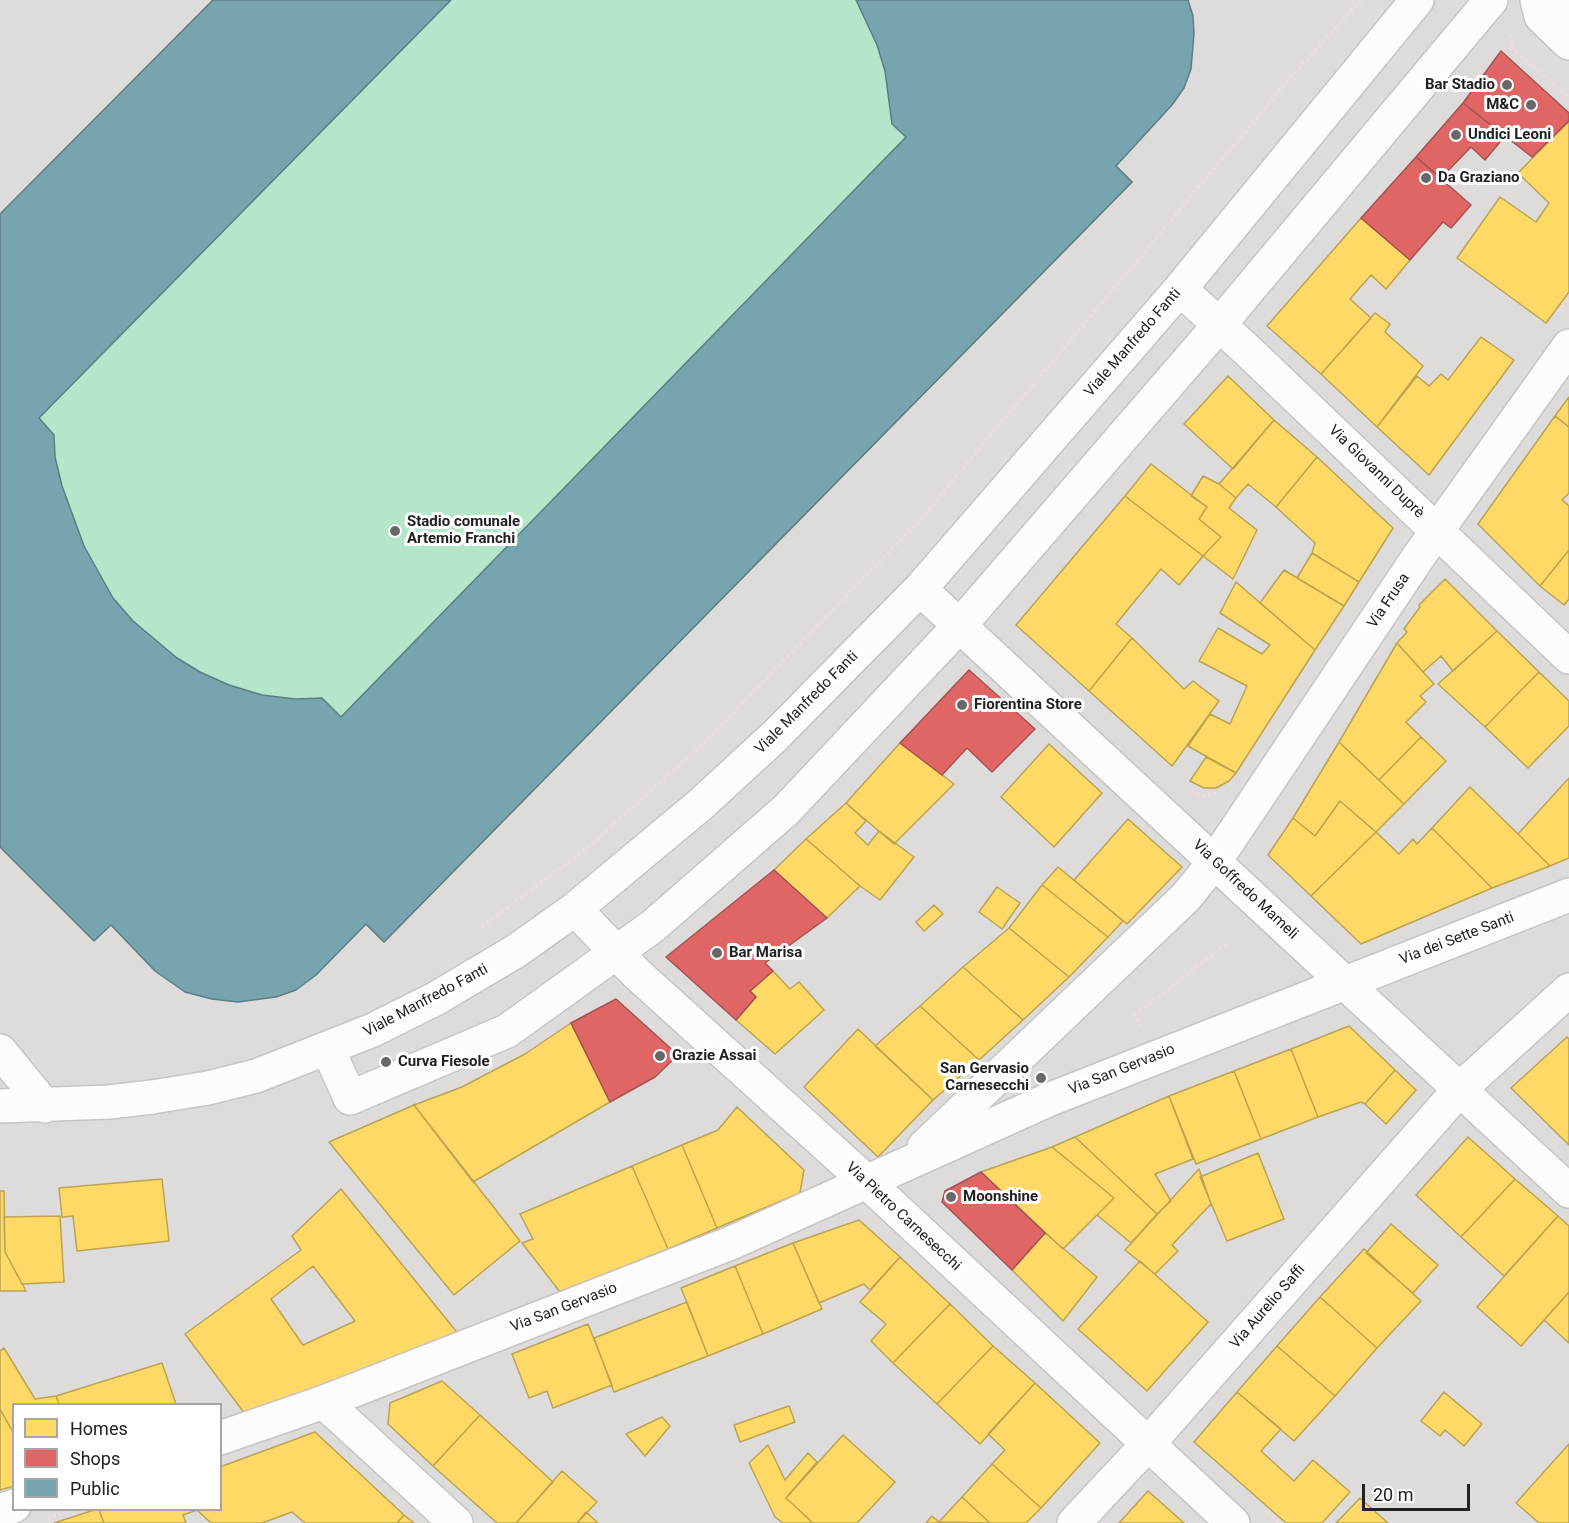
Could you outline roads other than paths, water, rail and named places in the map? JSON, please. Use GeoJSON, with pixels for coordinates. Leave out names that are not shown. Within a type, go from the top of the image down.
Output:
{"type":"FeatureCollection","features":[{"type":"Feature","properties":{"kind":"street","name":"Viale Manfredo Fanti"},"geometry":{"type":"LineString","coordinates":[[0,1106],[109,1102],[208,1088],[256,1076],[373,1030],[445,994],[516,951],[575,909],[700,805],[775,736],[920,589],[1180,289],[1417,0]]}},
{"type":"Feature","properties":{"kind":"street"},"geometry":{"type":"LineString","coordinates":[[328,1049],[350,1098],[507,1031],[653,926],[786,810],[961,624],[1220,324],[1491,0]]}},
{"type":"Feature","properties":{"kind":"street"},"geometry":{"type":"LineString","coordinates":[[1537,0],[1541,16],[1569,43]]}},
{"type":"Feature","properties":{"kind":"street"},"geometry":{"type":"LineString","coordinates":[[1564,0],[1569,5]]}},
{"type":"Feature","properties":{"kind":"street","name":"Via Giovanni Duprè"},"geometry":{"type":"LineString","coordinates":[[1180,289],[1220,324],[1569,657]]}},
{"type":"Feature","properties":{"kind":"street","name":"Via Frusa"},"geometry":{"type":"LineString","coordinates":[[1215,861],[1437,531],[1569,346]]}},
{"type":"Feature","properties":{"kind":"street","name":"Via Goffredo Mameli"},"geometry":{"type":"LineString","coordinates":[[920,589],[961,624],[1569,1191]]}},
{"type":"Feature","properties":{"kind":"street","name":"Via San Gervasio"},"geometry":{"type":"LineString","coordinates":[[904,1167],[1186,897],[1215,861]]}},
{"type":"Feature","properties":{"kind":"street","name":"Via dei Sette Santi"},"geometry":{"type":"LineString","coordinates":[[1346,983],[1569,895]]}},
{"type":"Feature","properties":{"kind":"street","name":"Via Pietro Carnesecchi"},"geometry":{"type":"LineString","coordinates":[[575,909],[617,953],[1233,1523]]}},
{"type":"Feature","properties":{"kind":"street","name":"Via San Gervasio"},"geometry":{"type":"LineString","coordinates":[[222,1437],[324,1402],[731,1243],[1091,1083],[1346,983]]}},
{"type":"Feature","properties":{"kind":"street"},"geometry":{"type":"LineString","coordinates":[[1460,1089],[1569,990]]}},
{"type":"Feature","properties":{"kind":"street"},"geometry":{"type":"LineString","coordinates":[[0,1051],[45,1106]]}},
{"type":"Feature","properties":{"kind":"street","name":"Via Aurelio Saffi"},"geometry":{"type":"LineString","coordinates":[[1074,1523],[1148,1444],[1460,1089]]}},
{"type":"Feature","properties":{"kind":"street"},"geometry":{"type":"LineString","coordinates":[[324,1402],[456,1523]]}},
{"type":"Feature","properties":{"kind":"street"},"geometry":{"type":"LineString","coordinates":[[0,1511],[28,1513]]}},
{"type":"Feature","properties":{"kind":"place","name":"Bar Stadio"},"geometry":{"type":"Point","coordinates":[1507,85]}},
{"type":"Feature","properties":{"kind":"place","name":"M&C"},"geometry":{"type":"Point","coordinates":[1531,105]}},
{"type":"Feature","properties":{"kind":"place","name":"Undici Leoni"},"geometry":{"type":"Point","coordinates":[1456,135]}},
{"type":"Feature","properties":{"kind":"place","name":"Da Graziano"},"geometry":{"type":"Point","coordinates":[1426,178]}},
{"type":"Feature","properties":{"kind":"place","name":"Stadio comunale Artemio Franchi"},"geometry":{"type":"Point","coordinates":[395,531]}},
{"type":"Feature","properties":{"kind":"place","name":"Fiorentina Store"},"geometry":{"type":"Point","coordinates":[962,705]}},
{"type":"Feature","properties":{"kind":"place","name":"Bar Marisa"},"geometry":{"type":"Point","coordinates":[717,953]}},
{"type":"Feature","properties":{"kind":"place","name":"Grazie Assai"},"geometry":{"type":"Point","coordinates":[660,1056]}},
{"type":"Feature","properties":{"kind":"place","name":"Curva Fiesole"},"geometry":{"type":"Point","coordinates":[386,1062]}},
{"type":"Feature","properties":{"kind":"place","name":"San Gervasio Carnesecchi"},"geometry":{"type":"Point","coordinates":[1041,1078]}},
{"type":"Feature","properties":{"kind":"place","name":"Moonshine"},"geometry":{"type":"Point","coordinates":[951,1197]}}]}
